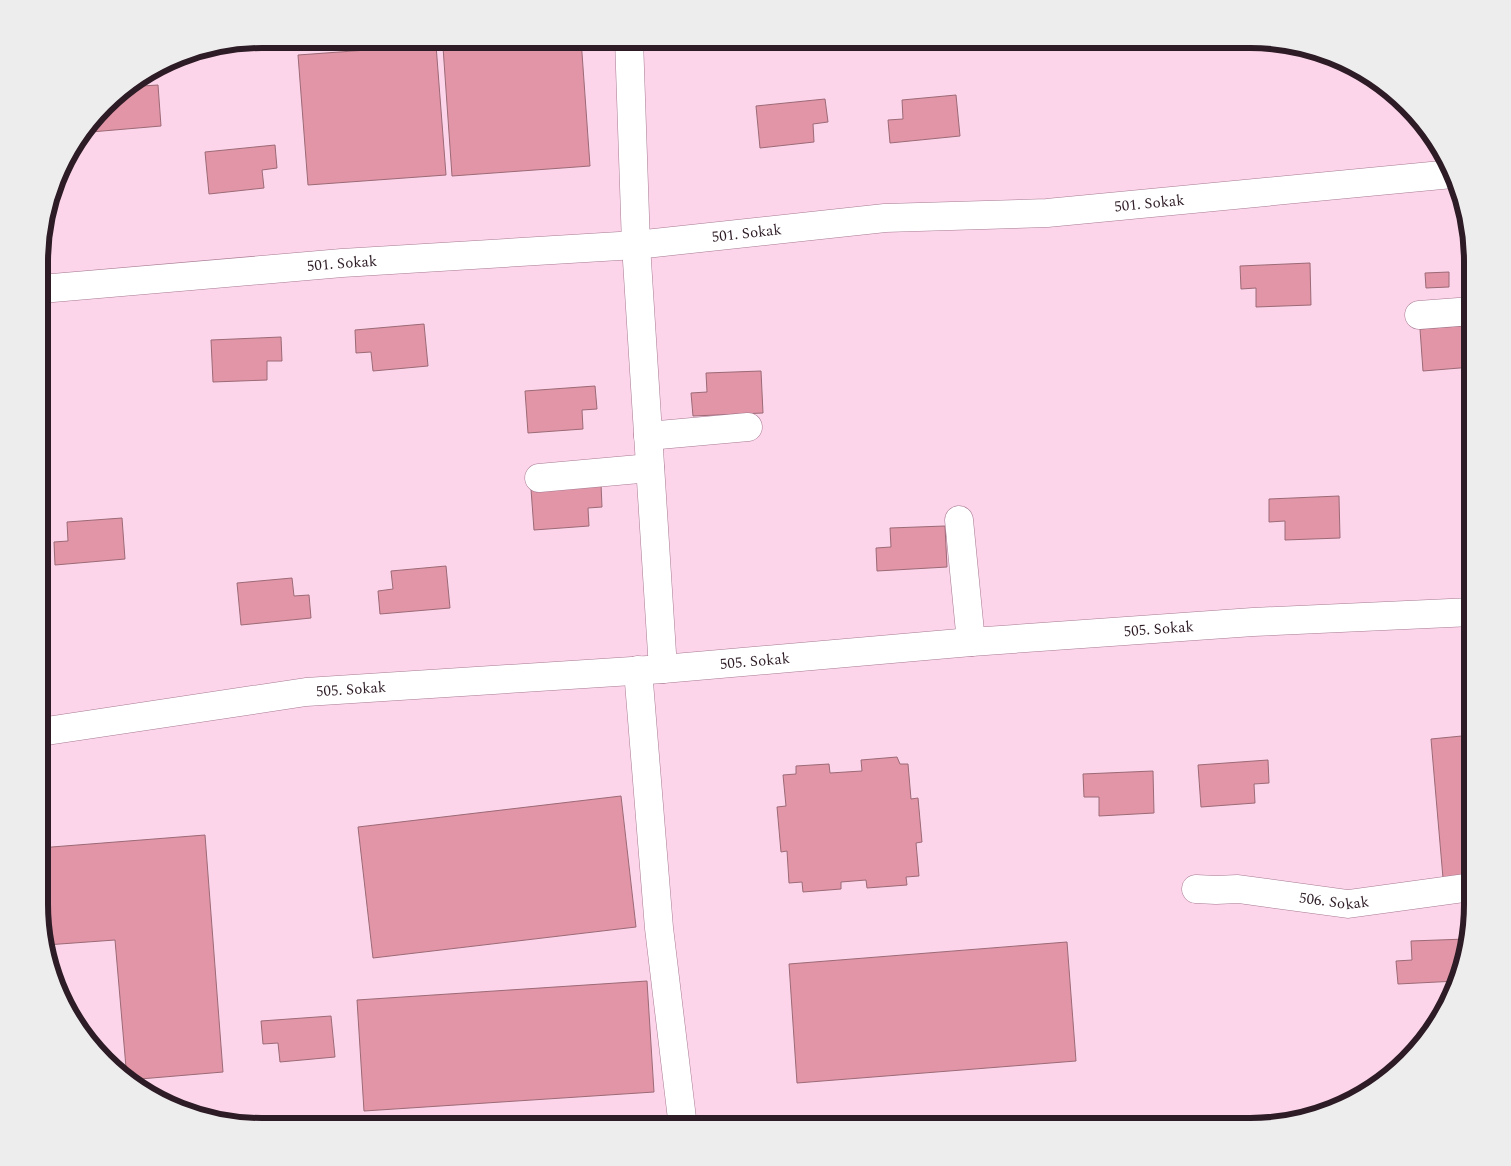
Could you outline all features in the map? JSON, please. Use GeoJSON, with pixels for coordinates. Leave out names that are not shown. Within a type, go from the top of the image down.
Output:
{"type":"FeatureCollection","features":[{"type":"Feature","properties":{"kind":"street"},"geometry":{"type":"LineString","coordinates":[[629,48],[636,245],[650,468],[650,669],[659,928],[681,1118]]}},
{"type":"Feature","properties":{"kind":"street","name":"501. Sokak"},"geometry":{"type":"LineString","coordinates":[[48,288],[342,264],[636,245],[885,218],[1047,213],[1445,175]]}},
{"type":"Feature","properties":{"kind":"street"},"geometry":{"type":"LineString","coordinates":[[1419,315],[1464,312]]}},
{"type":"Feature","properties":{"kind":"street"},"geometry":{"type":"LineString","coordinates":[[648,436],[748,427]]}},
{"type":"Feature","properties":{"kind":"street"},"geometry":{"type":"LineString","coordinates":[[539,478],[650,468]]}},
{"type":"Feature","properties":{"kind":"street"},"geometry":{"type":"LineString","coordinates":[[959,520],[971,642]]}},
{"type":"Feature","properties":{"kind":"street","name":"505. Sokak"},"geometry":{"type":"LineString","coordinates":[[48,731],[306,692],[650,669],[971,642],[1253,622],[1464,612]]}},
{"type":"Feature","properties":{"kind":"street","name":"506. Sokak"},"geometry":{"type":"LineString","coordinates":[[1196,889],[1238,889],[1348,904],[1464,888]]}},
{"type":"Feature","properties":{"kind":"building"},"geometry":{"type":"Polygon","coordinates":[[[395,48],[436,48],[446,175],[308,185],[298,55],[395,48]]]}},
{"type":"Feature","properties":{"kind":"building"},"geometry":{"type":"Polygon","coordinates":[[[443,48],[582,48],[590,166],[452,176],[443,48]]]}},
{"type":"Feature","properties":{"kind":"building"},"geometry":{"type":"Polygon","coordinates":[[[158,85],[161,126],[91,132],[110,110],[140,86],[158,85]]]}},
{"type":"Feature","properties":{"kind":"building"},"geometry":{"type":"Polygon","coordinates":[[[956,95],[960,136],[890,143],[888,120],[903,119],[902,100],[956,95]]]}},
{"type":"Feature","properties":{"kind":"building"},"geometry":{"type":"Polygon","coordinates":[[[825,99],[828,122],[813,124],[814,142],[760,148],[756,106],[825,99]]]}},
{"type":"Feature","properties":{"kind":"building"},"geometry":{"type":"Polygon","coordinates":[[[275,145],[277,168],[262,170],[264,188],[209,194],[205,152],[275,145]]]}},
{"type":"Feature","properties":{"kind":"building"},"geometry":{"type":"Polygon","coordinates":[[[1310,263],[1311,305],[1256,307],[1256,288],[1241,289],[1240,266],[1310,263]]]}},
{"type":"Feature","properties":{"kind":"building"},"geometry":{"type":"Polygon","coordinates":[[[1449,272],[1449,287],[1426,288],[1425,273],[1449,272]]]}},
{"type":"Feature","properties":{"kind":"building"},"geometry":{"type":"Polygon","coordinates":[[[424,324],[428,366],[373,371],[371,352],[356,353],[355,330],[424,324]]]}},
{"type":"Feature","properties":{"kind":"building"},"geometry":{"type":"Polygon","coordinates":[[[1464,326],[1464,368],[1423,371],[1420,329],[1464,326]]]}},
{"type":"Feature","properties":{"kind":"building"},"geometry":{"type":"Polygon","coordinates":[[[281,337],[282,361],[267,361],[267,380],[213,382],[211,340],[281,337]]]}},
{"type":"Feature","properties":{"kind":"building"},"geometry":{"type":"Polygon","coordinates":[[[761,371],[763,413],[693,416],[691,393],[707,392],[706,373],[761,371]]]}},
{"type":"Feature","properties":{"kind":"building"},"geometry":{"type":"Polygon","coordinates":[[[595,386],[597,409],[582,410],[583,429],[528,433],[525,391],[595,386]]]}},
{"type":"Feature","properties":{"kind":"building"},"geometry":{"type":"Polygon","coordinates":[[[601,484],[602,507],[588,508],[589,526],[534,530],[531,489],[601,484]]]}},
{"type":"Feature","properties":{"kind":"building"},"geometry":{"type":"Polygon","coordinates":[[[1339,496],[1340,538],[1285,540],[1285,521],[1269,522],[1269,499],[1339,496]]]}},
{"type":"Feature","properties":{"kind":"building"},"geometry":{"type":"Polygon","coordinates":[[[122,518],[125,559],[55,565],[54,542],[68,541],[67,522],[122,518]]]}},
{"type":"Feature","properties":{"kind":"building"},"geometry":{"type":"Polygon","coordinates":[[[945,526],[947,567],[877,571],[876,548],[891,547],[890,528],[945,526]]]}},
{"type":"Feature","properties":{"kind":"building"},"geometry":{"type":"Polygon","coordinates":[[[446,566],[450,608],[380,614],[378,591],[393,589],[391,571],[446,566]]]}},
{"type":"Feature","properties":{"kind":"building"},"geometry":{"type":"Polygon","coordinates":[[[292,578],[294,596],[309,595],[311,618],[241,625],[237,583],[292,578]]]}},
{"type":"Feature","properties":{"kind":"building"},"geometry":{"type":"Polygon","coordinates":[[[1464,736],[1464,877],[1443,878],[1431,739],[1464,736]]]}},
{"type":"Feature","properties":{"kind":"building"},"geometry":{"type":"Polygon","coordinates":[[[897,757],[900,764],[908,764],[911,799],[918,798],[922,842],[916,843],[919,876],[906,877],[907,885],[867,888],[866,880],[841,882],[841,889],[803,892],[802,882],[789,883],[787,851],[781,852],[777,807],[786,806],[783,775],[796,774],[796,766],[829,764],[830,773],[862,771],[861,760],[897,757]]]}},
{"type":"Feature","properties":{"kind":"building"},"geometry":{"type":"Polygon","coordinates":[[[1268,760],[1269,783],[1254,784],[1255,803],[1201,807],[1198,765],[1268,760]]]}},
{"type":"Feature","properties":{"kind":"building"},"geometry":{"type":"Polygon","coordinates":[[[1153,771],[1154,813],[1099,816],[1099,797],[1084,797],[1083,774],[1153,771]]]}},
{"type":"Feature","properties":{"kind":"building"},"geometry":{"type":"Polygon","coordinates":[[[621,796],[636,927],[373,958],[358,827],[621,796]]]}},
{"type":"Feature","properties":{"kind":"building"},"geometry":{"type":"Polygon","coordinates":[[[205,835],[223,1072],[139,1079],[126,1070],[115,940],[52,945],[48,918],[48,847],[205,835]]]}},
{"type":"Feature","properties":{"kind":"building"},"geometry":{"type":"Polygon","coordinates":[[[1460,939],[1449,981],[1398,984],[1396,961],[1412,960],[1411,941],[1460,939]]]}},
{"type":"Feature","properties":{"kind":"building"},"geometry":{"type":"Polygon","coordinates":[[[1067,942],[1076,1061],[797,1083],[789,964],[1067,942]]]}},
{"type":"Feature","properties":{"kind":"building"},"geometry":{"type":"Polygon","coordinates":[[[647,981],[654,1092],[364,1111],[357,1000],[647,981]]]}},
{"type":"Feature","properties":{"kind":"building"},"geometry":{"type":"Polygon","coordinates":[[[331,1016],[335,1057],[280,1062],[278,1043],[263,1044],[261,1021],[331,1016]]]}}]}
